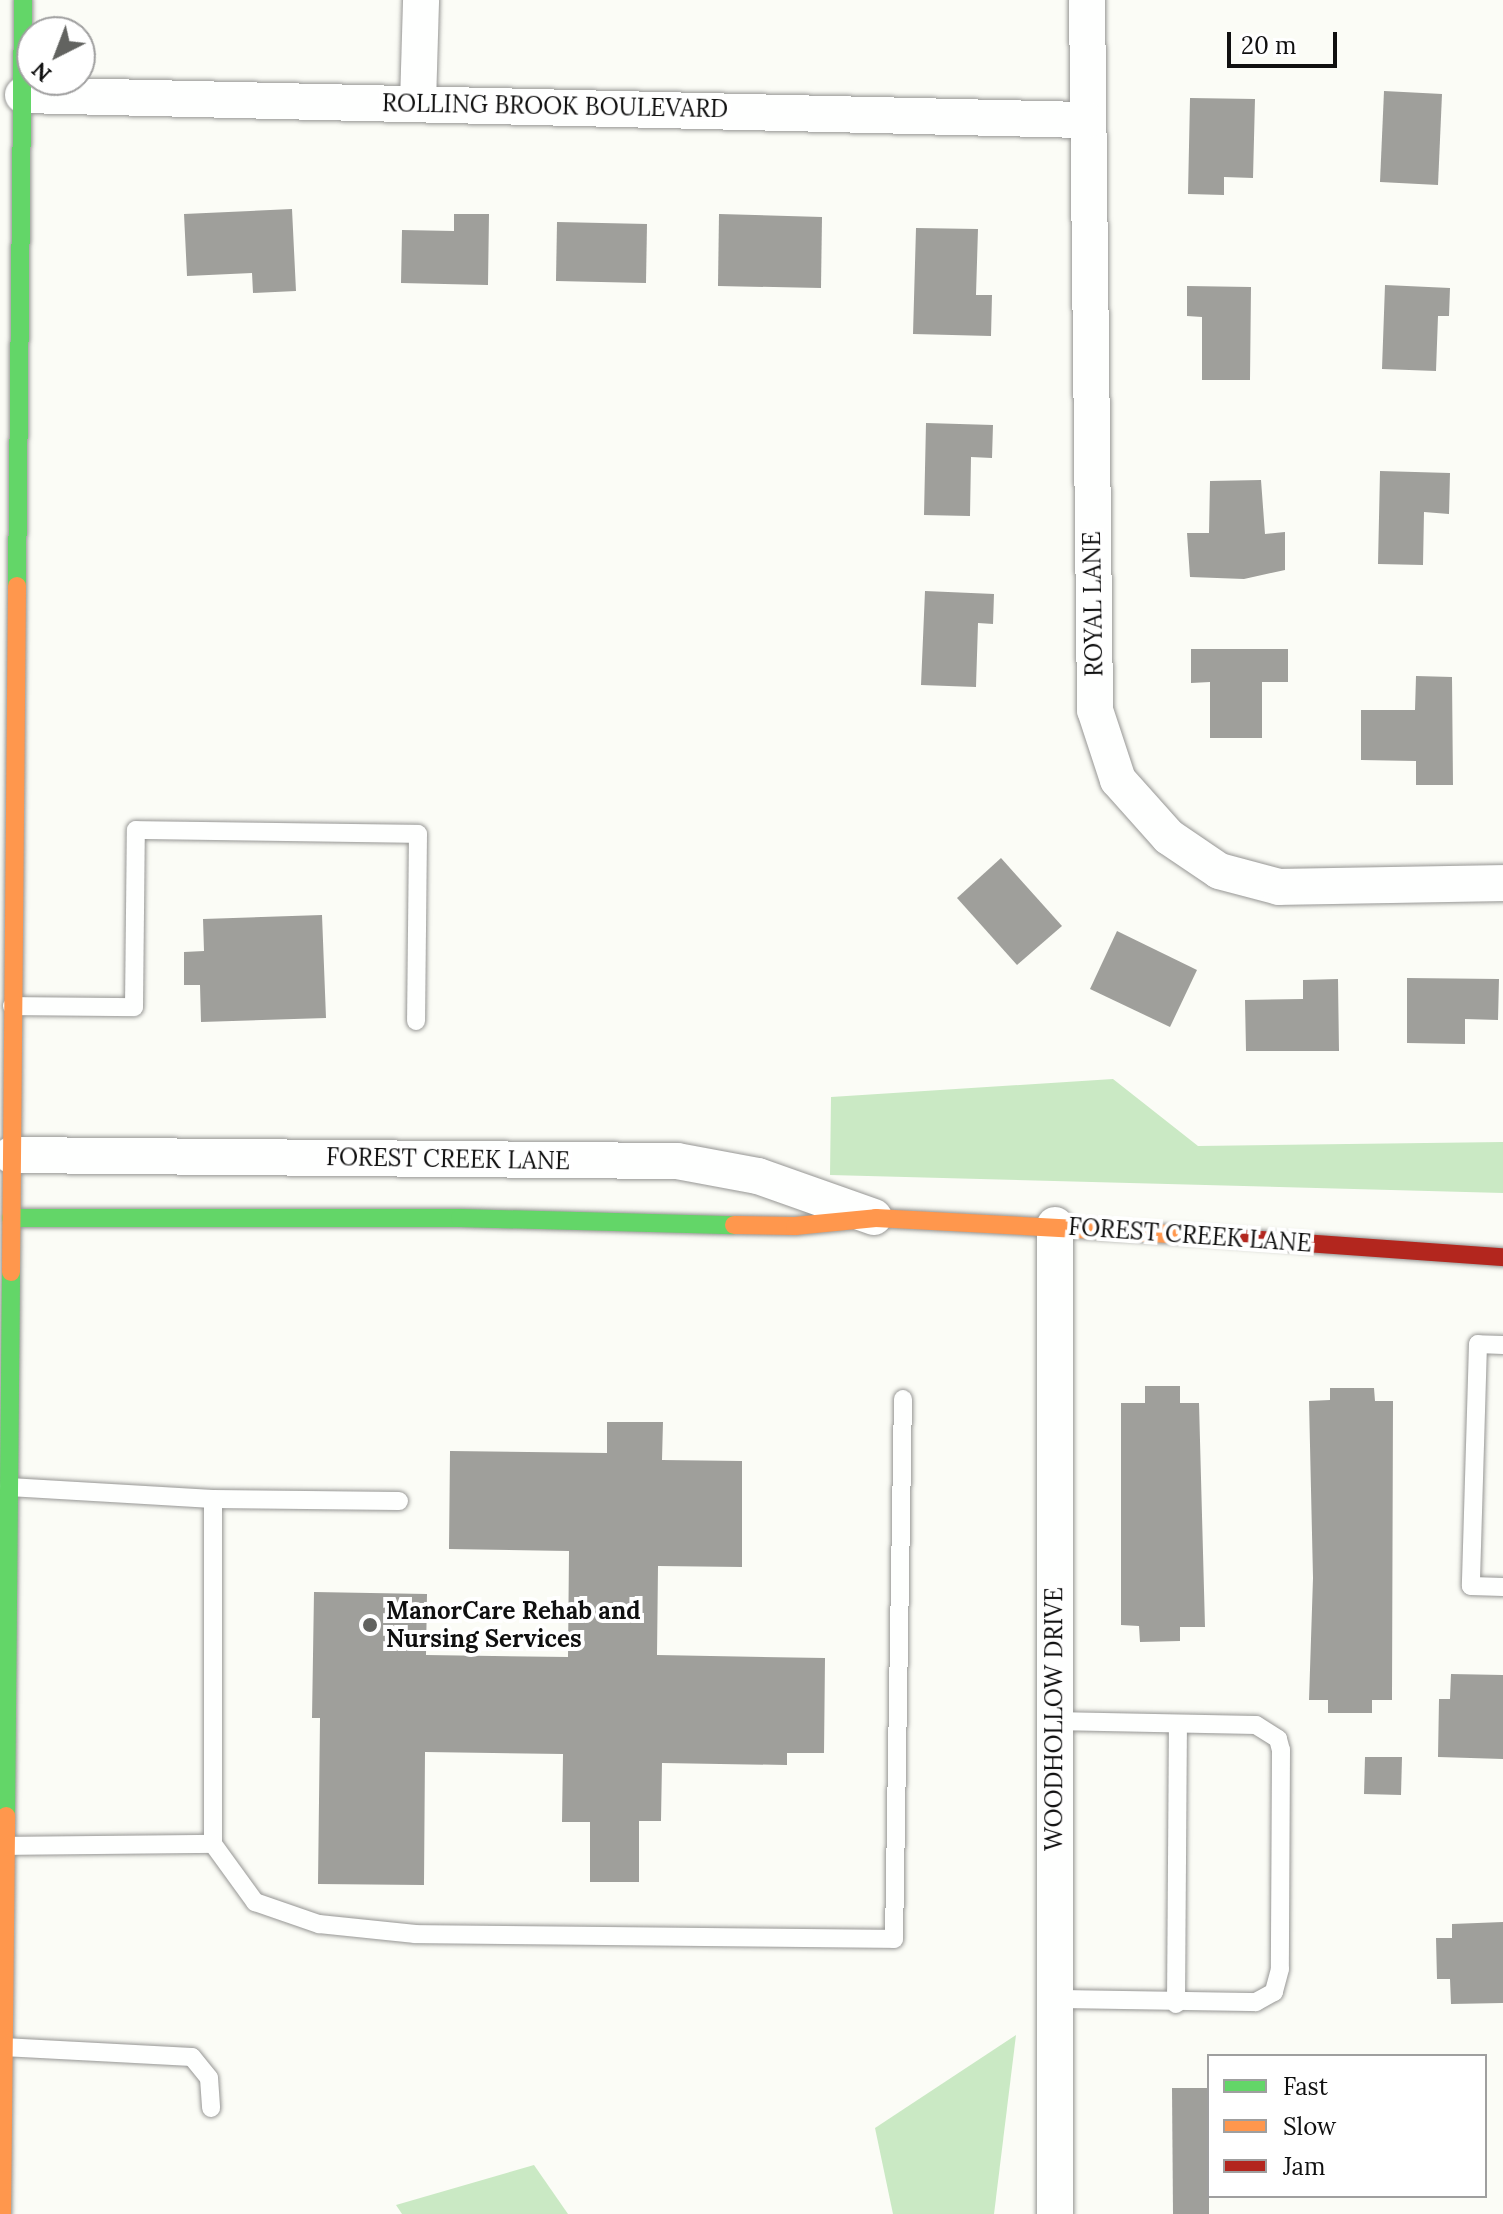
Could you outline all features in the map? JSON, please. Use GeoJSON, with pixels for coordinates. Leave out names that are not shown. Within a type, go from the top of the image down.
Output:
{"type":"FeatureCollection","features":[{"type":"Feature","properties":{"kind":"street"},"geometry":{"type":"LineString","coordinates":[[418,103],[421,0]]}},
{"type":"Feature","properties":{"kind":"street","name":"ROYAL LANE"},"geometry":{"type":"LineString","coordinates":[[1087,0],[1095,710],[1118,780],[1169,837],[1219,871],[1279,887],[1503,883]]}},
{"type":"Feature","properties":{"kind":"street"},"geometry":{"type":"LineString","coordinates":[[2,2214],[12,1006],[6,787],[8,597],[23,96]]}},
{"type":"Feature","properties":{"kind":"street","name":"ROLLING BROOK BOULEVARD"},"geometry":{"type":"LineString","coordinates":[[72,96],[1087,120]]}},
{"type":"Feature","properties":{"kind":"street","name":"FOREST CREEK LANE"},"geometry":{"type":"LineString","coordinates":[[11,1155],[677,1161],[758,1176],[876,1218]]}},
{"type":"Feature","properties":{"kind":"street","name":"FOREST CREEK LANE"},"geometry":{"type":"LineString","coordinates":[[11,1218],[460,1218],[795,1226],[876,1218],[1055,1225],[1503,1257]]}},
{"type":"Feature","properties":{"kind":"street","name":"WOODHOLLOW DRIVE"},"geometry":{"type":"LineString","coordinates":[[1055,1225],[1055,2214]]}},
{"type":"Feature","properties":{"kind":"lane"},"geometry":{"type":"LineString","coordinates":[[12,1006],[134,1007],[136,830],[418,834],[416,1021]]}},
{"type":"Feature","properties":{"kind":"lane"},"geometry":{"type":"LineString","coordinates":[[1503,1345],[1478,1344],[1471,1586],[1503,1587]]}},
{"type":"Feature","properties":{"kind":"lane"},"geometry":{"type":"LineString","coordinates":[[213,1499],[213,1844],[255,1902],[319,1924],[415,1934],[894,1939],[903,1399]]}},
{"type":"Feature","properties":{"kind":"lane"},"geometry":{"type":"LineString","coordinates":[[9,1487],[213,1499],[399,1501]]}},
{"type":"Feature","properties":{"kind":"lane"},"geometry":{"type":"LineString","coordinates":[[1053,1721],[1256,1725],[1278,1739],[1280,1938],[1278,1983],[1267,1999],[1176,2004],[1054,1999]]}},
{"type":"Feature","properties":{"kind":"lane"},"geometry":{"type":"LineString","coordinates":[[1176,2004],[1178,1725]]}},
{"type":"Feature","properties":{"kind":"lane"},"geometry":{"type":"LineString","coordinates":[[5,1846],[213,1844]]}},
{"type":"Feature","properties":{"kind":"lane"},"geometry":{"type":"LineString","coordinates":[[3,2047],[192,2057],[209,2078],[211,2108]]}},
{"type":"Feature","properties":{"kind":"green space"},"geometry":{"type":"Polygon","coordinates":[[[1113,1079],[1198,1146],[1503,1142],[1503,1193],[830,1175],[831,1097],[1113,1079]]]}},
{"type":"Feature","properties":{"kind":"green space"},"geometry":{"type":"Polygon","coordinates":[[[1016,2035],[994,2214],[893,2214],[875,2128],[1016,2035]]]}},
{"type":"Feature","properties":{"kind":"green space"},"geometry":{"type":"Polygon","coordinates":[[[534,2165],[568,2214],[402,2214],[396,2205],[534,2165]]]}},
{"type":"Feature","properties":{"kind":"building"},"geometry":{"type":"Polygon","coordinates":[[[1384,91],[1442,94],[1438,185],[1380,182],[1384,91]]]}},
{"type":"Feature","properties":{"kind":"building"},"geometry":{"type":"Polygon","coordinates":[[[1190,98],[1255,99],[1253,178],[1224,177],[1224,195],[1188,194],[1190,98]]]}},
{"type":"Feature","properties":{"kind":"building"},"geometry":{"type":"Polygon","coordinates":[[[292,209],[296,291],[253,293],[252,273],[187,276],[184,214],[292,209]]]}},
{"type":"Feature","properties":{"kind":"building"},"geometry":{"type":"Polygon","coordinates":[[[454,214],[489,214],[488,285],[401,283],[402,230],[454,231],[454,214]]]}},
{"type":"Feature","properties":{"kind":"building"},"geometry":{"type":"Polygon","coordinates":[[[719,214],[822,217],[821,288],[718,286],[719,214]]]}},
{"type":"Feature","properties":{"kind":"building"},"geometry":{"type":"Polygon","coordinates":[[[557,222],[647,224],[646,283],[556,281],[557,222]]]}},
{"type":"Feature","properties":{"kind":"building"},"geometry":{"type":"Polygon","coordinates":[[[916,228],[978,229],[976,295],[992,295],[991,336],[913,334],[916,228]]]}},
{"type":"Feature","properties":{"kind":"building"},"geometry":{"type":"Polygon","coordinates":[[[1385,285],[1450,288],[1449,316],[1438,316],[1436,371],[1382,369],[1385,285]]]}},
{"type":"Feature","properties":{"kind":"building"},"geometry":{"type":"Polygon","coordinates":[[[1187,286],[1251,287],[1250,380],[1202,380],[1202,317],[1187,316],[1187,286]]]}},
{"type":"Feature","properties":{"kind":"building"},"geometry":{"type":"Polygon","coordinates":[[[926,423],[993,425],[992,458],[971,457],[970,516],[924,515],[926,423]]]}},
{"type":"Feature","properties":{"kind":"building"},"geometry":{"type":"Polygon","coordinates":[[[1380,471],[1450,473],[1449,514],[1424,512],[1423,565],[1378,564],[1380,471]]]}},
{"type":"Feature","properties":{"kind":"building"},"geometry":{"type":"Polygon","coordinates":[[[1261,480],[1265,534],[1285,532],[1285,570],[1244,579],[1190,577],[1187,533],[1209,533],[1210,481],[1261,480]]]}},
{"type":"Feature","properties":{"kind":"building"},"geometry":{"type":"Polygon","coordinates":[[[925,591],[994,594],[993,624],[978,623],[976,687],[921,685],[925,591]]]}},
{"type":"Feature","properties":{"kind":"building"},"geometry":{"type":"Polygon","coordinates":[[[1191,649],[1288,649],[1288,682],[1262,682],[1262,738],[1210,738],[1210,682],[1191,683],[1191,649]]]}},
{"type":"Feature","properties":{"kind":"building"},"geometry":{"type":"Polygon","coordinates":[[[1416,676],[1452,677],[1453,785],[1416,785],[1416,761],[1361,760],[1361,710],[1415,710],[1416,676]]]}},
{"type":"Feature","properties":{"kind":"building"},"geometry":{"type":"Polygon","coordinates":[[[1001,858],[1062,926],[1017,965],[957,898],[1001,858]]]}},
{"type":"Feature","properties":{"kind":"building"},"geometry":{"type":"Polygon","coordinates":[[[322,915],[326,1018],[201,1022],[200,985],[184,985],[184,952],[204,951],[203,919],[322,915]]]}},
{"type":"Feature","properties":{"kind":"building"},"geometry":{"type":"Polygon","coordinates":[[[1117,931],[1197,970],[1170,1027],[1090,989],[1117,931]]]}},
{"type":"Feature","properties":{"kind":"building"},"geometry":{"type":"Polygon","coordinates":[[[1407,978],[1499,979],[1498,1020],[1465,1019],[1465,1044],[1407,1043],[1407,978]]]}},
{"type":"Feature","properties":{"kind":"building"},"geometry":{"type":"Polygon","coordinates":[[[1338,979],[1339,1051],[1246,1051],[1245,1000],[1303,999],[1303,980],[1338,979]]]}},
{"type":"Feature","properties":{"kind":"building"},"geometry":{"type":"Polygon","coordinates":[[[1145,1386],[1180,1386],[1180,1403],[1199,1403],[1205,1627],[1180,1627],[1180,1641],[1140,1642],[1139,1626],[1121,1625],[1121,1403],[1145,1403],[1145,1386]]]}},
{"type":"Feature","properties":{"kind":"building"},"geometry":{"type":"Polygon","coordinates":[[[1330,1388],[1374,1388],[1375,1401],[1393,1401],[1392,1700],[1372,1700],[1372,1713],[1328,1713],[1328,1700],[1309,1700],[1313,1578],[1309,1401],[1330,1400],[1330,1388]]]}},
{"type":"Feature","properties":{"kind":"building","name":"ManorCare Rehab and Nursing Services"},"geometry":{"type":"Polygon","coordinates":[[[607,1422],[663,1422],[662,1460],[742,1461],[742,1567],[658,1566],[657,1655],[825,1658],[824,1753],[787,1753],[787,1765],[662,1763],[661,1821],[639,1821],[639,1882],[590,1882],[590,1822],[562,1822],[563,1754],[425,1752],[424,1885],[318,1884],[320,1718],[312,1718],[314,1592],[427,1594],[426,1655],[568,1657],[569,1551],[449,1549],[450,1451],[607,1453],[607,1422]]]}},
{"type":"Feature","properties":{"kind":"building"},"geometry":{"type":"Polygon","coordinates":[[[1451,1674],[1503,1675],[1503,1759],[1438,1757],[1439,1699],[1450,1699],[1451,1674]]]}},
{"type":"Feature","properties":{"kind":"building"},"geometry":{"type":"Polygon","coordinates":[[[1365,1757],[1402,1757],[1401,1795],[1364,1794],[1365,1757]]]}},
{"type":"Feature","properties":{"kind":"building"},"geometry":{"type":"Polygon","coordinates":[[[1503,1922],[1503,2003],[1451,2004],[1450,1979],[1437,1979],[1436,1938],[1452,1938],[1452,1924],[1503,1922]]]}},
{"type":"Feature","properties":{"kind":"building"},"geometry":{"type":"Polygon","coordinates":[[[1172,2088],[1207,2088],[1209,2214],[1173,2214],[1172,2088]]]}},
{"type":"Feature","properties":{"kind":"traffic: fast"},"geometry":{"type":"LineString","coordinates":[[17,586],[23,0]]}},
{"type":"Feature","properties":{"kind":"traffic: fast"},"geometry":{"type":"LineString","coordinates":[[11,1218],[460,1218],[734,1225]]}},
{"type":"Feature","properties":{"kind":"traffic: fast"},"geometry":{"type":"LineString","coordinates":[[6,1816],[11,1272]]}},
{"type":"Feature","properties":{"kind":"traffic: slow"},"geometry":{"type":"LineString","coordinates":[[11,1272],[17,586]]}},
{"type":"Feature","properties":{"kind":"traffic: slow"},"geometry":{"type":"LineString","coordinates":[[734,1225],[795,1226],[876,1218],[1193,1235]]}},
{"type":"Feature","properties":{"kind":"traffic: slow"},"geometry":{"type":"LineString","coordinates":[[2,2214],[6,1816]]}},
{"type":"Feature","properties":{"kind":"traffic: jam"},"geometry":{"type":"LineString","coordinates":[[1193,1235],[1503,1257]]}},
{"type":"Feature","properties":{"kind":"place","name":"ManorCare Rehab and Nursing Services"},"geometry":{"type":"Point","coordinates":[370,1625]}}]}
